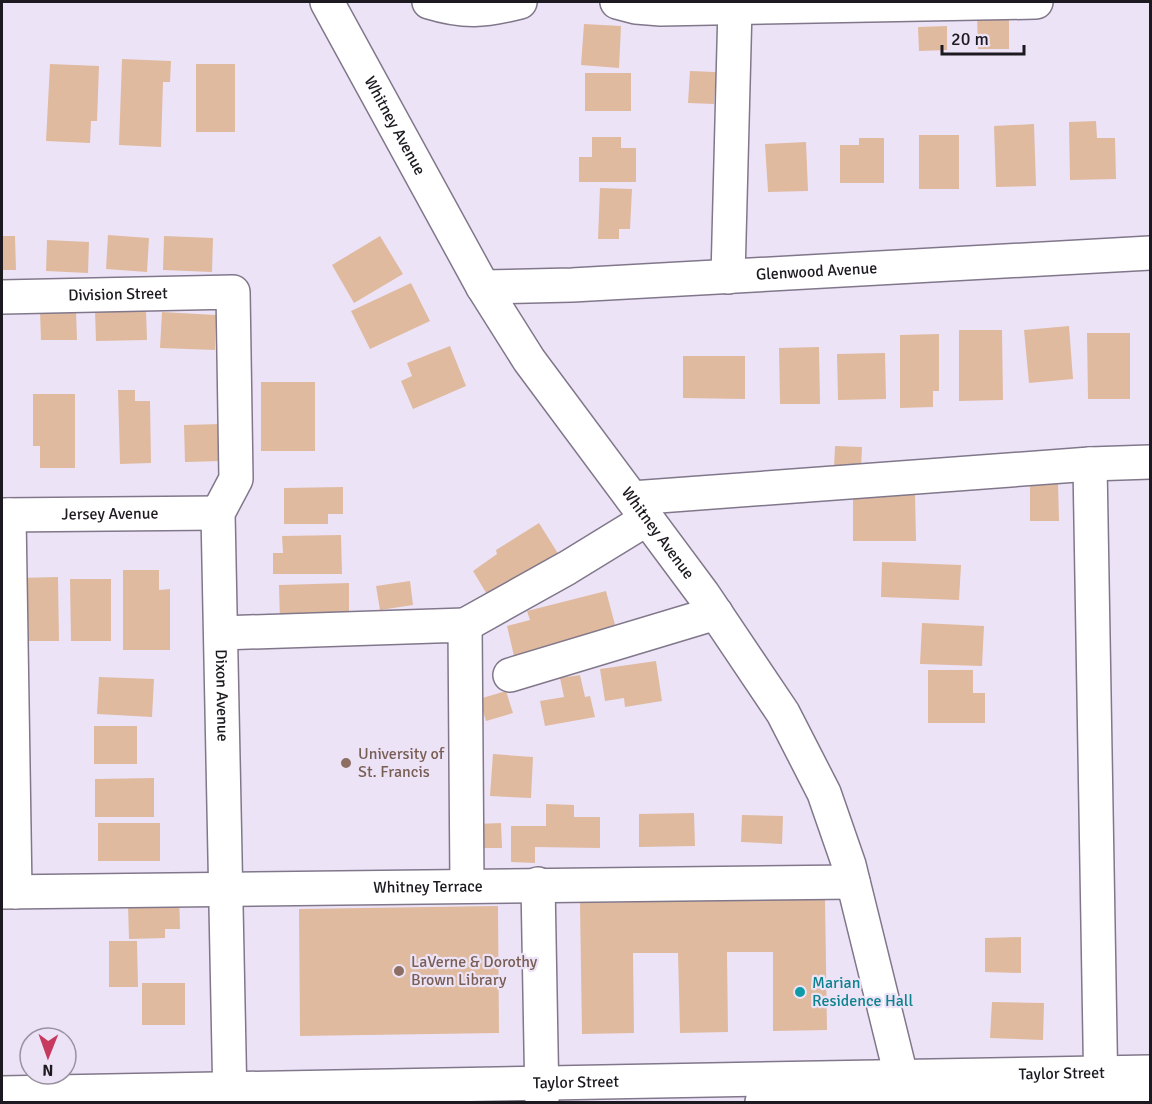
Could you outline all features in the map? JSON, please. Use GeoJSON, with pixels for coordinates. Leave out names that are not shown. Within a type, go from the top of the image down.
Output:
{"type":"FeatureCollection","features":[{"type":"Feature","properties":{"kind":"street","name":"Whitney Avenue"},"geometry":{"type":"LineString","coordinates":[[327,2],[483,286],[529,360],[716,613],[783,713],[824,793],[853,882],[904,1088]]}},
{"type":"Feature","properties":{"kind":"street"},"geometry":{"type":"LineString","coordinates":[[429,2],[467,11],[493,9],[520,2]]}},
{"type":"Feature","properties":{"kind":"street"},"geometry":{"type":"LineString","coordinates":[[617,2],[636,7],[661,9],[1036,2]]}},
{"type":"Feature","properties":{"kind":"street"},"geometry":{"type":"LineString","coordinates":[[728,277],[735,7]]}},
{"type":"Feature","properties":{"kind":"street","name":"Glenwood Avenue"},"geometry":{"type":"LineString","coordinates":[[483,286],[572,285],[1150,253]]}},
{"type":"Feature","properties":{"kind":"street","name":"Division Street"},"geometry":{"type":"LineString","coordinates":[[2,297],[233,292]]}},
{"type":"Feature","properties":{"kind":"street","name":"Dixon Avenue"},"geometry":{"type":"LineString","coordinates":[[230,1096],[218,513],[236,479],[233,292]]}},
{"type":"Feature","properties":{"kind":"street"},"geometry":{"type":"LineString","coordinates":[[221,633],[465,625],[639,509],[1090,464],[1150,462]]}},
{"type":"Feature","properties":{"kind":"street"},"geometry":{"type":"LineString","coordinates":[[1090,464],[1100,1084]]}},
{"type":"Feature","properties":{"kind":"street","name":"Jersey Avenue"},"geometry":{"type":"LineString","coordinates":[[5,515],[218,513]]}},
{"type":"Feature","properties":{"kind":"street"},"geometry":{"type":"LineString","coordinates":[[5,515],[8,892]]}},
{"type":"Feature","properties":{"kind":"street"},"geometry":{"type":"LineString","coordinates":[[510,675],[716,613]]}},
{"type":"Feature","properties":{"kind":"street"},"geometry":{"type":"LineString","coordinates":[[465,625],[467,886]]}},
{"type":"Feature","properties":{"kind":"street","name":"Whitney Terrace"},"geometry":{"type":"LineString","coordinates":[[8,892],[853,882]]}},
{"type":"Feature","properties":{"kind":"street"},"geometry":{"type":"LineString","coordinates":[[538,884],[542,1093]]}},
{"type":"Feature","properties":{"kind":"street","name":"Taylor Street"},"geometry":{"type":"LineString","coordinates":[[2,1094],[230,1096],[904,1088],[1100,1084],[1150,1072]]}},
{"type":"Feature","properties":{"kind":"street","name":"Taylor Street"},"geometry":{"type":"LineString","coordinates":[[1100,1084],[1150,1096]]}},
{"type":"Feature","properties":{"kind":"street","name":"Taylor Street"},"geometry":{"type":"LineString","coordinates":[[762,1102],[904,1088]]}},
{"type":"Feature","properties":{"kind":"building"},"geometry":{"type":"Polygon","coordinates":[[[977,15],[1009,15],[1009,49],[978,49],[977,15]]]}},
{"type":"Feature","properties":{"kind":"building"},"geometry":{"type":"Polygon","coordinates":[[[584,24],[621,26],[619,68],[581,65],[584,24]]]}},
{"type":"Feature","properties":{"kind":"building"},"geometry":{"type":"Polygon","coordinates":[[[947,26],[947,50],[919,51],[918,27],[947,26]]]}},
{"type":"Feature","properties":{"kind":"building"},"geometry":{"type":"Polygon","coordinates":[[[122,59],[171,61],[170,82],[163,82],[161,147],[119,145],[122,59]]]}},
{"type":"Feature","properties":{"kind":"building"},"geometry":{"type":"Polygon","coordinates":[[[50,64],[99,66],[97,121],[91,121],[90,143],[46,141],[50,64]]]}},
{"type":"Feature","properties":{"kind":"building"},"geometry":{"type":"Polygon","coordinates":[[[196,64],[235,64],[235,132],[196,132],[196,64]]]}},
{"type":"Feature","properties":{"kind":"building"},"geometry":{"type":"Polygon","coordinates":[[[690,71],[716,72],[714,104],[688,103],[690,71]]]}},
{"type":"Feature","properties":{"kind":"building"},"geometry":{"type":"Polygon","coordinates":[[[585,73],[631,73],[631,111],[585,111],[585,73]]]}},
{"type":"Feature","properties":{"kind":"building"},"geometry":{"type":"Polygon","coordinates":[[[1096,121],[1097,138],[1115,138],[1116,179],[1070,180],[1069,122],[1096,121]]]}},
{"type":"Feature","properties":{"kind":"building"},"geometry":{"type":"Polygon","coordinates":[[[1034,124],[1036,186],[996,187],[994,126],[1034,124]]]}},
{"type":"Feature","properties":{"kind":"building"},"geometry":{"type":"Polygon","coordinates":[[[919,135],[959,135],[959,189],[919,189],[919,135]]]}},
{"type":"Feature","properties":{"kind":"building"},"geometry":{"type":"Polygon","coordinates":[[[592,137],[621,137],[621,148],[636,148],[636,182],[579,182],[579,157],[592,157],[592,137]]]}},
{"type":"Feature","properties":{"kind":"building"},"geometry":{"type":"Polygon","coordinates":[[[859,138],[884,138],[884,183],[840,183],[840,145],[859,145],[859,138]]]}},
{"type":"Feature","properties":{"kind":"building"},"geometry":{"type":"Polygon","coordinates":[[[806,142],[808,191],[768,192],[765,144],[806,142]]]}},
{"type":"Feature","properties":{"kind":"building"},"geometry":{"type":"Polygon","coordinates":[[[600,188],[632,189],[630,229],[619,229],[619,239],[598,239],[600,188]]]}},
{"type":"Feature","properties":{"kind":"building"},"geometry":{"type":"Polygon","coordinates":[[[108,235],[149,238],[147,272],[106,269],[108,235]]]}},
{"type":"Feature","properties":{"kind":"building"},"geometry":{"type":"Polygon","coordinates":[[[2,236],[15,236],[16,270],[2,270],[2,236]]]}},
{"type":"Feature","properties":{"kind":"building"},"geometry":{"type":"Polygon","coordinates":[[[164,236],[213,238],[212,272],[163,270],[164,236]]]}},
{"type":"Feature","properties":{"kind":"building"},"geometry":{"type":"Polygon","coordinates":[[[380,236],[403,274],[354,303],[332,265],[380,236]]]}},
{"type":"Feature","properties":{"kind":"building"},"geometry":{"type":"Polygon","coordinates":[[[47,240],[89,242],[88,273],[46,271],[47,240]]]}},
{"type":"Feature","properties":{"kind":"building"},"geometry":{"type":"Polygon","coordinates":[[[411,283],[430,321],[370,349],[351,311],[411,283]]]}},
{"type":"Feature","properties":{"kind":"building"},"geometry":{"type":"Polygon","coordinates":[[[146,310],[147,340],[96,341],[95,311],[146,310]]]}},
{"type":"Feature","properties":{"kind":"building"},"geometry":{"type":"Polygon","coordinates":[[[40,311],[76,311],[77,340],[41,340],[40,311]]]}},
{"type":"Feature","properties":{"kind":"building"},"geometry":{"type":"Polygon","coordinates":[[[162,312],[216,315],[215,350],[160,348],[162,312]]]}},
{"type":"Feature","properties":{"kind":"building"},"geometry":{"type":"Polygon","coordinates":[[[1069,326],[1073,379],[1029,383],[1024,330],[1069,326]]]}},
{"type":"Feature","properties":{"kind":"building"},"geometry":{"type":"Polygon","coordinates":[[[959,330],[1002,330],[1003,400],[959,401],[959,330]]]}},
{"type":"Feature","properties":{"kind":"building"},"geometry":{"type":"Polygon","coordinates":[[[1087,333],[1130,333],[1130,399],[1088,399],[1087,333]]]}},
{"type":"Feature","properties":{"kind":"building"},"geometry":{"type":"Polygon","coordinates":[[[939,334],[939,391],[933,391],[933,407],[900,408],[900,335],[939,334]]]}},
{"type":"Feature","properties":{"kind":"building"},"geometry":{"type":"Polygon","coordinates":[[[450,346],[466,386],[413,409],[401,381],[412,376],[407,363],[450,346]]]}},
{"type":"Feature","properties":{"kind":"building"},"geometry":{"type":"Polygon","coordinates":[[[819,347],[820,404],[780,404],[779,348],[819,347]]]}},
{"type":"Feature","properties":{"kind":"building"},"geometry":{"type":"Polygon","coordinates":[[[885,353],[886,399],[838,400],[837,354],[885,353]]]}},
{"type":"Feature","properties":{"kind":"building"},"geometry":{"type":"Polygon","coordinates":[[[683,356],[745,356],[745,399],[683,398],[683,356]]]}},
{"type":"Feature","properties":{"kind":"building"},"geometry":{"type":"Polygon","coordinates":[[[261,382],[315,382],[315,451],[261,451],[261,382]]]}},
{"type":"Feature","properties":{"kind":"building"},"geometry":{"type":"Polygon","coordinates":[[[118,390],[135,390],[135,401],[150,401],[151,463],[120,464],[118,390]]]}},
{"type":"Feature","properties":{"kind":"building"},"geometry":{"type":"Polygon","coordinates":[[[33,394],[75,394],[75,468],[40,468],[40,446],[33,446],[33,394]]]}},
{"type":"Feature","properties":{"kind":"building"},"geometry":{"type":"Polygon","coordinates":[[[221,424],[222,461],[185,462],[184,425],[221,424]]]}},
{"type":"Feature","properties":{"kind":"building"},"geometry":{"type":"Polygon","coordinates":[[[835,446],[862,447],[861,469],[834,468],[835,446]]]}},
{"type":"Feature","properties":{"kind":"building"},"geometry":{"type":"Polygon","coordinates":[[[1030,481],[1058,481],[1059,521],[1030,521],[1030,481]]]}},
{"type":"Feature","properties":{"kind":"building"},"geometry":{"type":"Polygon","coordinates":[[[343,487],[343,514],[328,514],[328,524],[284,524],[284,488],[343,487]]]}},
{"type":"Feature","properties":{"kind":"building"},"geometry":{"type":"Polygon","coordinates":[[[853,492],[915,492],[916,541],[853,541],[853,492]]]}},
{"type":"Feature","properties":{"kind":"building"},"geometry":{"type":"Polygon","coordinates":[[[539,523],[567,568],[491,601],[473,571],[497,554],[496,550],[539,523]]]}},
{"type":"Feature","properties":{"kind":"building"},"geometry":{"type":"Polygon","coordinates":[[[341,535],[342,574],[273,574],[273,553],[283,553],[282,536],[341,535]]]}},
{"type":"Feature","properties":{"kind":"building"},"geometry":{"type":"Polygon","coordinates":[[[882,562],[961,565],[959,600],[881,597],[882,562]]]}},
{"type":"Feature","properties":{"kind":"building"},"geometry":{"type":"Polygon","coordinates":[[[123,570],[159,570],[159,590],[170,589],[170,650],[123,650],[123,570]]]}},
{"type":"Feature","properties":{"kind":"building"},"geometry":{"type":"Polygon","coordinates":[[[58,577],[59,641],[19,641],[18,578],[58,577]]]}},
{"type":"Feature","properties":{"kind":"building"},"geometry":{"type":"Polygon","coordinates":[[[70,579],[111,579],[111,641],[71,641],[70,579]]]}},
{"type":"Feature","properties":{"kind":"building"},"geometry":{"type":"Polygon","coordinates":[[[410,581],[413,605],[380,610],[376,586],[410,581]]]}},
{"type":"Feature","properties":{"kind":"building"},"geometry":{"type":"Polygon","coordinates":[[[349,583],[349,622],[280,623],[279,585],[349,583]]]}},
{"type":"Feature","properties":{"kind":"building"},"geometry":{"type":"Polygon","coordinates":[[[606,591],[618,636],[514,656],[507,626],[530,620],[527,611],[606,591]]]}},
{"type":"Feature","properties":{"kind":"building"},"geometry":{"type":"Polygon","coordinates":[[[922,623],[984,626],[982,666],[920,664],[922,623]]]}},
{"type":"Feature","properties":{"kind":"building"},"geometry":{"type":"Polygon","coordinates":[[[656,661],[662,701],[625,707],[624,698],[605,701],[600,669],[656,661]]]}},
{"type":"Feature","properties":{"kind":"building"},"geometry":{"type":"Polygon","coordinates":[[[928,670],[973,670],[973,693],[985,693],[985,723],[928,723],[928,670]]]}},
{"type":"Feature","properties":{"kind":"building"},"geometry":{"type":"Polygon","coordinates":[[[580,675],[585,697],[590,696],[595,717],[545,726],[540,701],[564,697],[560,678],[580,675]]]}},
{"type":"Feature","properties":{"kind":"building"},"geometry":{"type":"Polygon","coordinates":[[[99,677],[154,679],[152,717],[97,714],[99,677]]]}},
{"type":"Feature","properties":{"kind":"building"},"geometry":{"type":"Polygon","coordinates":[[[506,691],[513,713],[486,721],[479,699],[506,691]]]}},
{"type":"Feature","properties":{"kind":"building"},"geometry":{"type":"Polygon","coordinates":[[[94,726],[137,726],[137,764],[94,764],[94,726]]]}},
{"type":"Feature","properties":{"kind":"building"},"geometry":{"type":"Polygon","coordinates":[[[493,754],[533,757],[531,798],[490,796],[493,754]]]}},
{"type":"Feature","properties":{"kind":"building"},"geometry":{"type":"Polygon","coordinates":[[[154,778],[154,817],[95,817],[95,779],[154,778]]]}},
{"type":"Feature","properties":{"kind":"building"},"geometry":{"type":"Polygon","coordinates":[[[546,804],[574,805],[574,817],[600,817],[600,848],[535,847],[535,863],[511,862],[511,826],[546,826],[546,804]]]}},
{"type":"Feature","properties":{"kind":"building"},"geometry":{"type":"Polygon","coordinates":[[[694,813],[695,846],[639,847],[639,814],[694,813]]]}},
{"type":"Feature","properties":{"kind":"building"},"geometry":{"type":"Polygon","coordinates":[[[742,815],[783,816],[782,844],[741,842],[742,815]]]}},
{"type":"Feature","properties":{"kind":"building"},"geometry":{"type":"Polygon","coordinates":[[[98,823],[160,823],[160,861],[98,861],[98,823]]]}},
{"type":"Feature","properties":{"kind":"building"},"geometry":{"type":"Polygon","coordinates":[[[501,823],[502,848],[477,848],[477,824],[501,823]]]}},
{"type":"Feature","properties":{"kind":"building"},"geometry":{"type":"Polygon","coordinates":[[[179,890],[180,929],[165,929],[165,938],[129,939],[128,905],[179,890]]]}},
{"type":"Feature","properties":{"kind":"building","name":"Marian Residence Hall"},"geometry":{"type":"Polygon","coordinates":[[[825,899],[827,1030],[773,1031],[773,952],[727,952],[728,1032],[680,1033],[678,953],[633,953],[634,1033],[582,1034],[580,903],[825,899]]]}},
{"type":"Feature","properties":{"kind":"building","name":"LaVerne & Dorothy Brown Library"},"geometry":{"type":"Polygon","coordinates":[[[498,906],[499,1033],[300,1036],[299,909],[498,906]]]}},
{"type":"Feature","properties":{"kind":"building"},"geometry":{"type":"Polygon","coordinates":[[[1021,937],[1021,973],[985,972],[985,938],[1021,937]]]}},
{"type":"Feature","properties":{"kind":"building"},"geometry":{"type":"Polygon","coordinates":[[[109,941],[137,941],[138,987],[109,987],[109,941]]]}},
{"type":"Feature","properties":{"kind":"building"},"geometry":{"type":"Polygon","coordinates":[[[142,983],[185,983],[185,1025],[142,1025],[142,983]]]}},
{"type":"Feature","properties":{"kind":"building"},"geometry":{"type":"Polygon","coordinates":[[[992,1002],[1044,1003],[1043,1040],[990,1038],[992,1002]]]}},
{"type":"Feature","properties":{"kind":"place","name":"University of St. Francis"},"geometry":{"type":"Point","coordinates":[346,763]}},
{"type":"Feature","properties":{"kind":"place","name":"LaVerne & Dorothy Brown Library"},"geometry":{"type":"Point","coordinates":[399,971]}},
{"type":"Feature","properties":{"kind":"place","name":"Marian Residence Hall"},"geometry":{"type":"Point","coordinates":[800,992]}}]}
